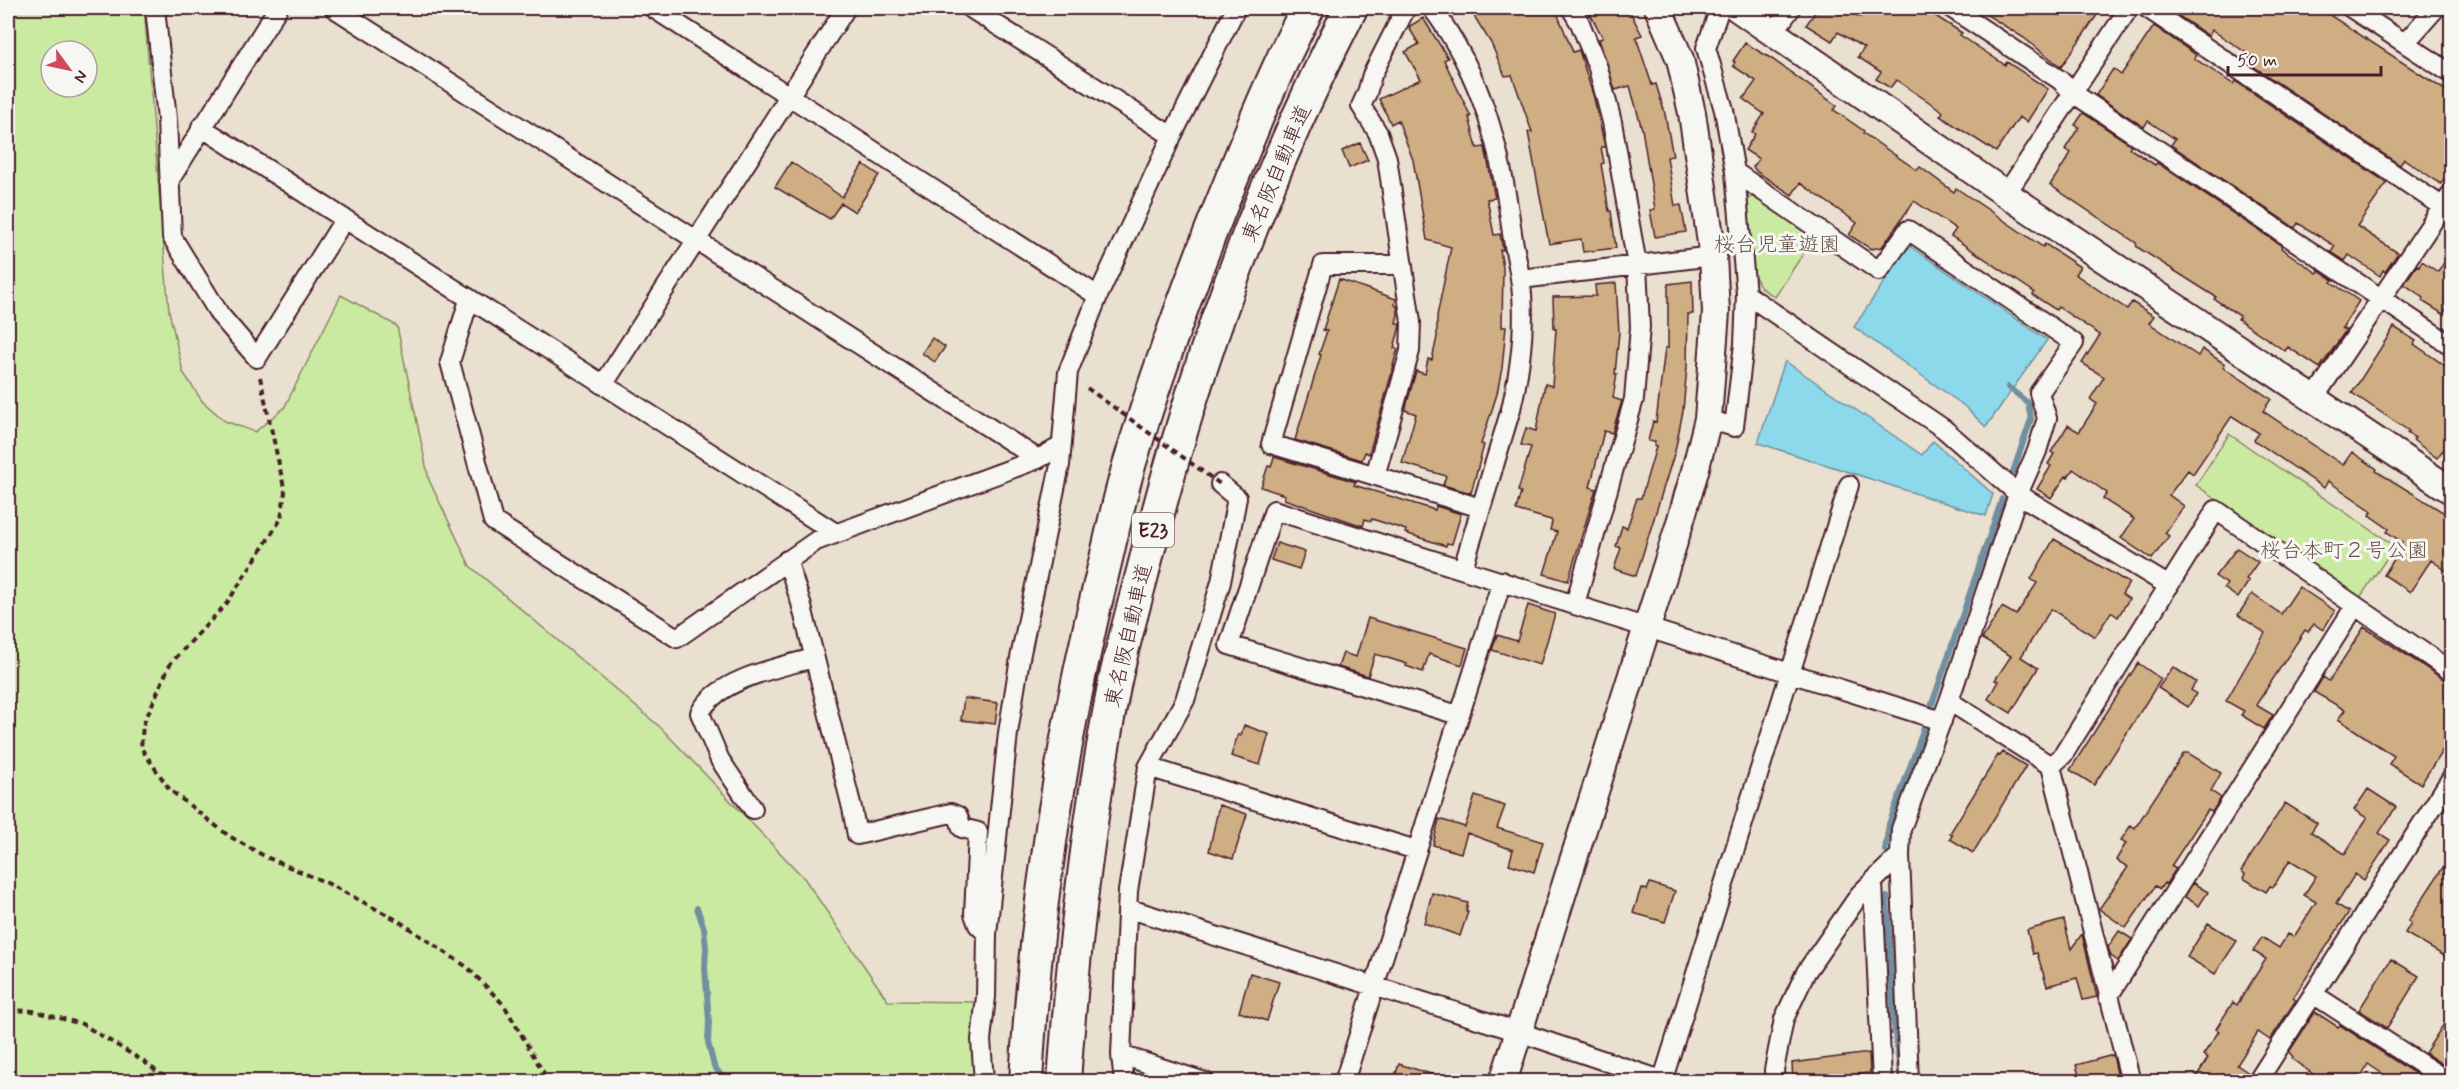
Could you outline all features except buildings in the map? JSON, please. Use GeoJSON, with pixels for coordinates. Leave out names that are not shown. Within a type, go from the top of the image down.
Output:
{"type":"FeatureCollection","features":[{"type":"Feature","properties":{"kind":"highway","name":"東名阪自動車道"},"geometry":{"type":"LineString","coordinates":[[1026,1082],[1035,962],[1067,730],[1129,465],[1158,374],[1198,263],[1244,147],[1308,8]]}},
{"type":"Feature","properties":{"kind":"highway","name":"東名阪自動車道"},"geometry":{"type":"LineString","coordinates":[[1064,1082],[1071,979],[1095,805],[1115,683],[1155,520],[1192,390],[1215,321],[1279,162],[1351,8]]}},
{"type":"Feature","properties":{"kind":"street"},"geometry":{"type":"LineString","coordinates":[[155,8],[167,119],[172,237],[220,315],[257,358],[344,220]]}},
{"type":"Feature","properties":{"kind":"street"},"geometry":{"type":"LineString","coordinates":[[168,182],[278,8]]}},
{"type":"Feature","properties":{"kind":"street"},"geometry":{"type":"LineString","coordinates":[[334,8],[1038,459]]}},
{"type":"Feature","properties":{"kind":"street"},"geometry":{"type":"LineString","coordinates":[[653,8],[1098,296]]}},
{"type":"Feature","properties":{"kind":"street"},"geometry":{"type":"LineString","coordinates":[[603,385],[846,8]]}},
{"type":"Feature","properties":{"kind":"street"},"geometry":{"type":"LineString","coordinates":[[970,8],[1172,136]]}},
{"type":"Feature","properties":{"kind":"street"},"geometry":{"type":"LineString","coordinates":[[984,1082],[981,1040],[986,997],[987,934],[1008,733],[1020,658],[1060,465],[1068,372],[1098,296],[1172,136],[1236,8]]}},
{"type":"Feature","properties":{"kind":"street"},"geometry":{"type":"LineString","coordinates":[[1375,476],[1410,351],[1411,322],[1387,158],[1378,133],[1361,106],[1372,75],[1406,8]]}},
{"type":"Feature","properties":{"kind":"street"},"geometry":{"type":"LineString","coordinates":[[1432,8],[1471,71],[1484,101],[1501,160],[1521,279],[1523,317],[1517,382],[1511,409],[1462,568]]}},
{"type":"Feature","properties":{"kind":"street"},"geometry":{"type":"LineString","coordinates":[[1571,8],[1587,41],[1606,96],[1637,265],[1640,327],[1634,399],[1575,604]]}},
{"type":"Feature","properties":{"kind":"street"},"geometry":{"type":"LineString","coordinates":[[1503,1082],[1647,628],[1695,471],[1708,419],[1716,312],[1713,256],[1692,113],[1680,59],[1658,8]]}},
{"type":"Feature","properties":{"kind":"street"},"geometry":{"type":"LineString","coordinates":[[1708,419],[1734,427],[1744,344],[1746,294],[1735,172],[1724,111],[1706,48],[1720,8]]}},
{"type":"Feature","properties":{"kind":"street"},"geometry":{"type":"LineString","coordinates":[[1737,8],[2006,194],[2451,491]]}},
{"type":"Feature","properties":{"kind":"street"},"geometry":{"type":"LineString","coordinates":[[1774,32],[1791,8]]}},
{"type":"Feature","properties":{"kind":"street"},"geometry":{"type":"LineString","coordinates":[[1951,8],[2060,80],[2073,93],[2451,346]]}},
{"type":"Feature","properties":{"kind":"street"},"geometry":{"type":"LineString","coordinates":[[2006,194],[2129,8]]}},
{"type":"Feature","properties":{"kind":"street"},"geometry":{"type":"LineString","coordinates":[[2147,8],[2449,204],[2381,298],[2314,398]]}},
{"type":"Feature","properties":{"kind":"street"},"geometry":{"type":"LineString","coordinates":[[2351,8],[2451,74]]}},
{"type":"Feature","properties":{"kind":"street"},"geometry":{"type":"LineString","coordinates":[[2405,43],[2436,8]]}},
{"type":"Feature","properties":{"kind":"street"},"geometry":{"type":"LineString","coordinates":[[201,128],[834,532]]}},
{"type":"Feature","properties":{"kind":"street"},"geometry":{"type":"LineString","coordinates":[[1735,172],[1879,271],[1908,230],[2074,343],[2039,393],[2047,418],[2037,451],[2018,494],[1949,701],[1939,720],[1901,829],[1900,855],[1909,1082]]}},
{"type":"Feature","properties":{"kind":"street"},"geometry":{"type":"LineString","coordinates":[[1521,279],[1713,256]]}},
{"type":"Feature","properties":{"kind":"street"},"geometry":{"type":"LineString","coordinates":[[1403,265],[1323,265],[1271,444],[1481,508]]}},
{"type":"Feature","properties":{"kind":"street"},"geometry":{"type":"LineString","coordinates":[[1746,294],[1944,429],[2018,494],[2169,586]]}},
{"type":"Feature","properties":{"kind":"street"},"geometry":{"type":"LineString","coordinates":[[469,300],[450,362],[493,521],[677,638],[787,560],[834,532],[1038,459],[1061,446]]}},
{"type":"Feature","properties":{"kind":"street"},"geometry":{"type":"LineString","coordinates":[[1124,1082],[1121,1056],[1127,908],[1148,767],[1185,700],[1221,582],[1237,498],[1220,484]]}},
{"type":"Feature","properties":{"kind":"street"},"geometry":{"type":"LineString","coordinates":[[1127,908],[1519,1032],[1664,1081],[1850,485]]}},
{"type":"Feature","properties":{"kind":"street"},"geometry":{"type":"LineString","coordinates":[[1458,715],[1229,645],[1274,510],[1939,720]]}},
{"type":"Feature","properties":{"kind":"street"},"geometry":{"type":"LineString","coordinates":[[2050,766],[2062,755],[2216,510],[2451,672]]}},
{"type":"Feature","properties":{"kind":"street"},"geometry":{"type":"LineString","coordinates":[[787,560],[814,658],[857,835],[951,813],[958,816],[962,828],[978,832],[974,914],[978,925],[987,934]]}},
{"type":"Feature","properties":{"kind":"street"},"geometry":{"type":"LineString","coordinates":[[1344,1082],[1502,581]]}},
{"type":"Feature","properties":{"kind":"street"},"geometry":{"type":"LineString","coordinates":[[2108,997],[2355,606]]}},
{"type":"Feature","properties":{"kind":"street"},"geometry":{"type":"LineString","coordinates":[[753,809],[720,760],[700,713],[719,690],[769,669],[814,658]]}},
{"type":"Feature","properties":{"kind":"street"},"geometry":{"type":"LineString","coordinates":[[1949,701],[2050,766],[2131,1082]]}},
{"type":"Feature","properties":{"kind":"street"},"geometry":{"type":"LineString","coordinates":[[1148,767],[1416,850]]}},
{"type":"Feature","properties":{"kind":"street"},"geometry":{"type":"LineString","coordinates":[[2257,1082],[2451,777]]}},
{"type":"Feature","properties":{"kind":"street"},"geometry":{"type":"LineString","coordinates":[[1775,1082],[1777,1048],[1784,1019],[1806,972],[1845,914],[1900,855]]}},
{"type":"Feature","properties":{"kind":"street"},"geometry":{"type":"LineString","coordinates":[[1873,883],[1882,1082]]}},
{"type":"Feature","properties":{"kind":"street"},"geometry":{"type":"LineString","coordinates":[[2313,994],[2449,1082]]}},
{"type":"Feature","properties":{"kind":"street"},"geometry":{"type":"LineString","coordinates":[[1121,1056],[1205,1082]]}},
{"type":"Feature","properties":{"kind":"path"},"geometry":{"type":"LineString","coordinates":[[257,358],[285,492],[282,519],[228,603],[170,664],[143,725],[141,748],[170,790],[229,836],[266,857],[327,883],[397,920],[467,967],[504,1005],[549,1082]]}},
{"type":"Feature","properties":{"kind":"path"},"geometry":{"type":"LineString","coordinates":[[1087,388],[1220,484]]}},
{"type":"Feature","properties":{"kind":"path"},"geometry":{"type":"LineString","coordinates":[[8,1010],[33,1011],[82,1024],[143,1061],[171,1082]]}},
{"type":"Feature","properties":{"kind":"green space"},"geometry":{"type":"Polygon","coordinates":[[[8,8],[144,8],[169,311],[183,372],[202,401],[225,421],[255,432],[284,408],[341,295],[397,326],[429,480],[470,566],[660,727],[804,878],[888,1001],[989,1002],[980,1081],[8,1081],[8,8]]]}},
{"type":"Feature","properties":{"kind":"green space","name":"桜台児童遊園"},"geometry":{"type":"Polygon","coordinates":[[[1755,197],[1814,237],[1775,297],[1761,288],[1752,271],[1745,198],[1755,197]]]}},
{"type":"Feature","properties":{"kind":"green space","name":"桜台本町２号公園"},"geometry":{"type":"Polygon","coordinates":[[[2229,434],[2395,546],[2359,599],[2196,485],[2229,434]]]}},
{"type":"Feature","properties":{"kind":"water"},"geometry":{"type":"Polygon","coordinates":[[[1911,247],[2047,340],[1986,427],[1963,405],[1854,327],[1906,249],[1911,247]]]}},
{"type":"Feature","properties":{"kind":"water"},"geometry":{"type":"Polygon","coordinates":[[[1785,361],[1922,455],[1933,441],[1993,494],[1986,516],[1758,443],[1785,361]]]}},
{"type":"Feature","properties":{"kind":"waterway"},"geometry":{"type":"LineString","coordinates":[[2008,387],[2028,403],[2031,419],[2013,472]]}},
{"type":"Feature","properties":{"kind":"waterway"},"geometry":{"type":"LineString","coordinates":[[1885,850],[1889,824],[2002,499]]}},
{"type":"Feature","properties":{"kind":"waterway"},"geometry":{"type":"LineString","coordinates":[[1887,897],[1893,1015],[1900,1073]]}},
{"type":"Feature","properties":{"kind":"waterway"},"geometry":{"type":"LineString","coordinates":[[697,908],[704,928],[706,948],[708,1042],[714,1066],[726,1082]]}}]}
